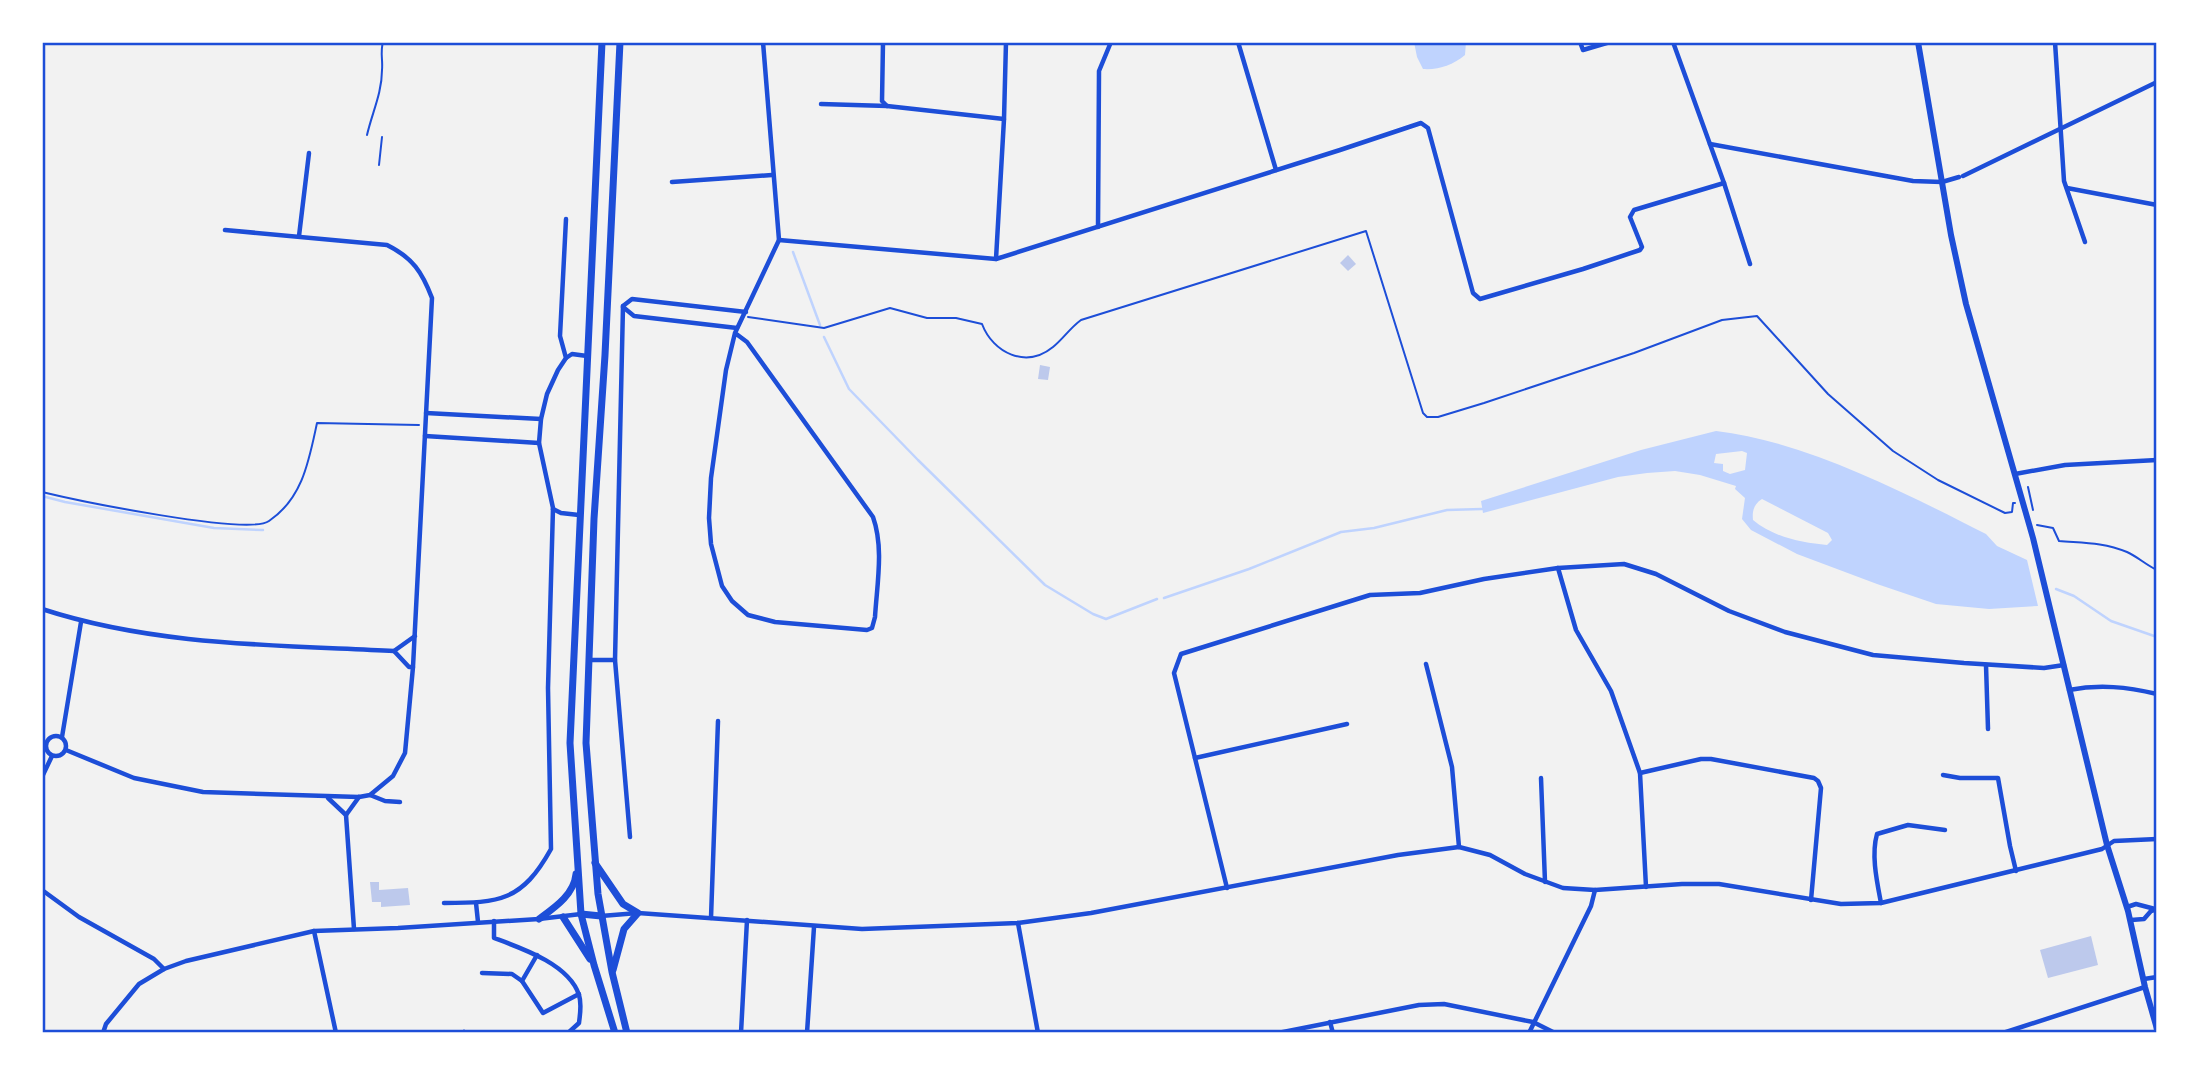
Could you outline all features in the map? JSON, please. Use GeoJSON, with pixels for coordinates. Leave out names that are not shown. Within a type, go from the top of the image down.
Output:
{"type":"FeatureCollection","features":[{"type":"Feature","properties":{"kind":"highway"},"geometry":{"type":"LineString","coordinates":[[602,42],[570,743],[582,914],[615,1033]]}},
{"type":"Feature","properties":{"kind":"highway"},"geometry":{"type":"LineString","coordinates":[[620,42],[612,307],[594,519],[586,743],[594,862],[601,916],[627,1033]]}},
{"type":"Feature","properties":{"kind":"highway"},"geometry":{"type":"LineString","coordinates":[[539,919],[572,888],[577,856]]}},
{"type":"Feature","properties":{"kind":"highway"},"geometry":{"type":"LineString","coordinates":[[594,862],[623,904],[638,913],[624,929],[612,972]]}},
{"type":"Feature","properties":{"kind":"highway"},"geometry":{"type":"LineString","coordinates":[[582,914],[601,916]]}},
{"type":"Feature","properties":{"kind":"highway"},"geometry":{"type":"LineString","coordinates":[[564,917],[594,965]]}},
{"type":"Feature","properties":{"kind":"main road"},"geometry":{"type":"LineString","coordinates":[[1918,42],[1951,235],[1966,304],[2036,552],[2107,845],[2131,920],[2157,1029]]}},
{"type":"Feature","properties":{"kind":"street"},"geometry":{"type":"LineString","coordinates":[[623,306],[634,316],[736,331],[747,342],[873,517],[879,544],[872,628],[863,630],[810,626],[748,615],[722,586],[711,544],[711,478],[726,370],[736,331],[779,240],[763,42]]}},
{"type":"Feature","properties":{"kind":"street"},"geometry":{"type":"LineString","coordinates":[[883,42],[882,101],[887,106]]}},
{"type":"Feature","properties":{"kind":"street"},"geometry":{"type":"LineString","coordinates":[[996,259],[1006,42]]}},
{"type":"Feature","properties":{"kind":"street"},"geometry":{"type":"LineString","coordinates":[[1098,227],[1099,71],[1111,42]]}},
{"type":"Feature","properties":{"kind":"street"},"geometry":{"type":"LineString","coordinates":[[1238,42],[1276,170]]}},
{"type":"Feature","properties":{"kind":"street"},"geometry":{"type":"LineString","coordinates":[[1580,42],[1583,50],[1610,42]]}},
{"type":"Feature","properties":{"kind":"street"},"geometry":{"type":"LineString","coordinates":[[1673,42],[1750,264]]}},
{"type":"Feature","properties":{"kind":"street"},"geometry":{"type":"LineString","coordinates":[[2055,42],[2063,168],[2085,242]]}},
{"type":"Feature","properties":{"kind":"street"},"geometry":{"type":"LineString","coordinates":[[1710,144],[1913,181],[1942,182],[1961,176],[2157,82]]}},
{"type":"Feature","properties":{"kind":"street"},"geometry":{"type":"LineString","coordinates":[[821,104],[887,106],[1004,119]]}},
{"type":"Feature","properties":{"kind":"street"},"geometry":{"type":"LineString","coordinates":[[779,240],[996,259],[1417,123],[1428,128],[1473,293],[1480,299],[1583,270],[1640,250],[1642,247],[1630,217],[1634,210],[1724,183]]}},
{"type":"Feature","properties":{"kind":"street"},"geometry":{"type":"LineString","coordinates":[[299,236],[309,153]]}},
{"type":"Feature","properties":{"kind":"street"},"geometry":{"type":"LineString","coordinates":[[672,183],[772,175]]}},
{"type":"Feature","properties":{"kind":"street"},"geometry":{"type":"LineString","coordinates":[[2067,188],[2157,205]]}},
{"type":"Feature","properties":{"kind":"street"},"geometry":{"type":"LineString","coordinates":[[566,219],[560,336],[566,358]]}},
{"type":"Feature","properties":{"kind":"street"},"geometry":{"type":"LineString","coordinates":[[66,750],[134,778],[202,792],[327,797],[359,797],[370,794],[393,776],[405,753],[415,636],[433,303],[420,273],[409,258],[387,245],[225,230]]}},
{"type":"Feature","properties":{"kind":"street"},"geometry":{"type":"LineString","coordinates":[[612,307],[623,306],[632,299],[745,313]]}},
{"type":"Feature","properties":{"kind":"street"},"geometry":{"type":"LineString","coordinates":[[623,306],[615,660],[630,837]]}},
{"type":"Feature","properties":{"kind":"street"},"geometry":{"type":"LineString","coordinates":[[443,903],[475,903],[503,899],[519,890],[538,871],[551,849],[548,688],[553,508],[539,443],[547,394],[558,370],[572,354],[587,356]]}},
{"type":"Feature","properties":{"kind":"street"},"geometry":{"type":"LineString","coordinates":[[426,413],[541,419]]}},
{"type":"Feature","properties":{"kind":"street"},"geometry":{"type":"LineString","coordinates":[[425,436],[539,443]]}},
{"type":"Feature","properties":{"kind":"street"},"geometry":{"type":"LineString","coordinates":[[2014,474],[2065,465],[2157,460]]}},
{"type":"Feature","properties":{"kind":"street"},"geometry":{"type":"LineString","coordinates":[[553,508],[561,513],[579,515]]}},
{"type":"Feature","properties":{"kind":"street"},"geometry":{"type":"LineString","coordinates":[[1227,888],[1174,673],[1181,654],[1370,595],[1420,593],[1484,579],[1558,568],[1624,564],[1656,574],[1729,611],[1785,632],[1873,655],[1986,665],[2044,668],[2064,666]]}},
{"type":"Feature","properties":{"kind":"street"},"geometry":{"type":"LineString","coordinates":[[1558,568],[1576,630],[1611,691],[1640,773],[1646,887]]}},
{"type":"Feature","properties":{"kind":"street"},"geometry":{"type":"LineString","coordinates":[[42,609],[81,622],[189,641],[394,651],[415,636]]}},
{"type":"Feature","properties":{"kind":"street"},"geometry":{"type":"LineString","coordinates":[[62,737],[55,736],[44,741],[47,752],[52,756],[58,756],[66,750],[67,744],[62,737],[81,622]]}},
{"type":"Feature","properties":{"kind":"street"},"geometry":{"type":"LineString","coordinates":[[394,651],[409,667],[413,667]]}},
{"type":"Feature","properties":{"kind":"street"},"geometry":{"type":"LineString","coordinates":[[589,660],[615,660]]}},
{"type":"Feature","properties":{"kind":"street"},"geometry":{"type":"LineString","coordinates":[[1426,664],[1452,768],[1459,847]]}},
{"type":"Feature","properties":{"kind":"street"},"geometry":{"type":"LineString","coordinates":[[1986,665],[1987,729]]}},
{"type":"Feature","properties":{"kind":"street"},"geometry":{"type":"LineString","coordinates":[[2069,690],[2112,686],[2157,694]]}},
{"type":"Feature","properties":{"kind":"street"},"geometry":{"type":"LineString","coordinates":[[711,918],[718,721]]}},
{"type":"Feature","properties":{"kind":"street"},"geometry":{"type":"LineString","coordinates":[[1195,758],[1347,724]]}},
{"type":"Feature","properties":{"kind":"street"},"geometry":{"type":"LineString","coordinates":[[42,777],[52,756]]}},
{"type":"Feature","properties":{"kind":"street"},"geometry":{"type":"LineString","coordinates":[[1640,773],[1711,759],[1814,778],[1821,788],[1811,900]]}},
{"type":"Feature","properties":{"kind":"street"},"geometry":{"type":"LineString","coordinates":[[1943,775],[1998,778],[2017,871]]}},
{"type":"Feature","properties":{"kind":"street"},"geometry":{"type":"LineString","coordinates":[[1541,778],[1545,882]]}},
{"type":"Feature","properties":{"kind":"street"},"geometry":{"type":"LineString","coordinates":[[370,794],[385,801],[400,802]]}},
{"type":"Feature","properties":{"kind":"street"},"geometry":{"type":"LineString","coordinates":[[327,797],[346,815]]}},
{"type":"Feature","properties":{"kind":"street"},"geometry":{"type":"LineString","coordinates":[[354,929],[346,815],[359,797]]}},
{"type":"Feature","properties":{"kind":"street"},"geometry":{"type":"LineString","coordinates":[[1881,903],[1876,866],[1877,834],[1908,825],[1945,830]]}},
{"type":"Feature","properties":{"kind":"street"},"geometry":{"type":"LineString","coordinates":[[601,916],[638,913],[814,927],[905,929],[1018,923],[1227,888],[1384,857],[1459,847],[1490,855],[1525,874],[1563,888],[1595,890],[1719,884],[1841,904],[1881,903],[2102,849],[2114,841],[2157,839]]}},
{"type":"Feature","properties":{"kind":"street"},"geometry":{"type":"LineString","coordinates":[[42,890],[79,917],[154,959],[164,969]]}},
{"type":"Feature","properties":{"kind":"street"},"geometry":{"type":"LineString","coordinates":[[1529,1033],[1532,1022],[1591,906],[1595,890]]}},
{"type":"Feature","properties":{"kind":"street"},"geometry":{"type":"LineString","coordinates":[[475,903],[478,922]]}},
{"type":"Feature","properties":{"kind":"street"},"geometry":{"type":"LineString","coordinates":[[2127,907],[2136,904],[2156,908]]}},
{"type":"Feature","properties":{"kind":"street"},"geometry":{"type":"LineString","coordinates":[[2131,920],[2144,919],[2156,908]]}},
{"type":"Feature","properties":{"kind":"street"},"geometry":{"type":"LineString","coordinates":[[103,1033],[106,1024],[139,984],[164,969],[186,961],[314,931],[398,928],[582,914]]}},
{"type":"Feature","properties":{"kind":"street"},"geometry":{"type":"LineString","coordinates":[[741,1033],[747,920]]}},
{"type":"Feature","properties":{"kind":"street"},"geometry":{"type":"LineString","coordinates":[[494,921],[494,937],[537,954],[563,973],[579,994],[579,1023],[568,1033]]}},
{"type":"Feature","properties":{"kind":"street"},"geometry":{"type":"LineString","coordinates":[[1018,923],[1038,1033]]}},
{"type":"Feature","properties":{"kind":"street"},"geometry":{"type":"LineString","coordinates":[[807,1033],[814,927]]}},
{"type":"Feature","properties":{"kind":"street"},"geometry":{"type":"LineString","coordinates":[[314,931],[336,1033]]}},
{"type":"Feature","properties":{"kind":"street"},"geometry":{"type":"LineString","coordinates":[[522,981],[537,954]]}},
{"type":"Feature","properties":{"kind":"street"},"geometry":{"type":"LineString","coordinates":[[482,974],[512,974],[522,981],[543,1013],[579,994]]}},
{"type":"Feature","properties":{"kind":"street"},"geometry":{"type":"LineString","coordinates":[[2003,1033],[2157,977]]}},
{"type":"Feature","properties":{"kind":"street"},"geometry":{"type":"LineString","coordinates":[[1278,1033],[1419,1005],[1444,1004],[1532,1022],[1555,1033]]}},
{"type":"Feature","properties":{"kind":"street"},"geometry":{"type":"LineString","coordinates":[[1330,1022],[1333,1033]]}},
{"type":"Feature","properties":{"kind":"path"},"geometry":{"type":"LineString","coordinates":[[368,135],[373,109],[378,101],[382,70],[380,52],[383,42]]}},
{"type":"Feature","properties":{"kind":"path"},"geometry":{"type":"LineString","coordinates":[[379,165],[382,137]]}},
{"type":"Feature","properties":{"kind":"path"},"geometry":{"type":"LineString","coordinates":[[745,313],[824,328],[890,308],[927,318],[956,318],[982,324],[987,336],[1005,352],[1032,358],[1052,349],[1081,320],[1366,231],[1423,412],[1427,417],[1438,417],[1484,403],[1721,320],[1757,316],[1828,394],[1893,451],[1938,480],[2005,513],[2012,512],[2015,503]]}},
{"type":"Feature","properties":{"kind":"path"},"geometry":{"type":"LineString","coordinates":[[42,492],[122,509],[197,520],[239,526],[266,524],[295,496],[307,466],[317,422],[425,425]]}},
{"type":"Feature","properties":{"kind":"path"},"geometry":{"type":"LineString","coordinates":[[2028,487],[2031,498]]}},
{"type":"Feature","properties":{"kind":"path"},"geometry":{"type":"LineString","coordinates":[[2037,527],[2053,528],[2059,541],[2089,541],[2128,553],[2157,570]]}},
{"type":"Feature","properties":{"kind":"water"},"geometry":{"type":"Polygon","coordinates":[[[1414,42],[1466,42],[1465,55],[1446,66],[1423,69],[1414,42]]]}},
{"type":"Feature","properties":{"kind":"water"},"geometry":{"type":"Polygon","coordinates":[[[1716,431],[1750,437],[1819,457],[1922,502],[1986,534],[1997,546],[2027,560],[2038,606],[1989,609],[1936,604],[1797,554],[1751,530],[1742,519],[1745,498],[1735,489],[1736,486],[1700,475],[1675,471],[1618,477],[1483,513],[1481,501],[1641,450],[1716,431]],[[1742,451],[1716,454],[1714,463],[1723,464],[1723,471],[1730,474],[1745,470],[1747,453],[1742,451]],[[1762,499],[1755,505],[1753,514],[1753,520],[1761,526],[1798,541],[1827,545],[1832,540],[1828,533],[1762,499]]]}},
{"type":"Feature","properties":{"kind":"building"},"geometry":{"type":"Polygon","coordinates":[[[1348,255],[1356,264],[1348,271],[1340,263],[1348,255]]]}},
{"type":"Feature","properties":{"kind":"building"},"geometry":{"type":"Polygon","coordinates":[[[1040,365],[1050,367],[1048,380],[1038,379],[1040,365]]]}},
{"type":"Feature","properties":{"kind":"building"},"geometry":{"type":"Polygon","coordinates":[[[370,882],[379,882],[379,890],[408,888],[410,905],[381,907],[381,902],[372,902],[370,882]]]}},
{"type":"Feature","properties":{"kind":"building"},"geometry":{"type":"Polygon","coordinates":[[[2091,936],[2098,965],[2048,978],[2040,950],[2091,936]]]}},
{"type":"Feature","properties":{"kind":"waterway"},"geometry":{"type":"LineString","coordinates":[[793,252],[820,325]]}},
{"type":"Feature","properties":{"kind":"waterway"},"geometry":{"type":"LineString","coordinates":[[824,337],[849,389],[1045,585],[1106,619],[1157,599]]}},
{"type":"Feature","properties":{"kind":"waterway"},"geometry":{"type":"LineString","coordinates":[[42,496],[214,528],[263,530]]}},
{"type":"Feature","properties":{"kind":"waterway"},"geometry":{"type":"LineString","coordinates":[[1164,598],[1249,569],[1341,532],[1374,528],[1447,510],[1482,509]]}},
{"type":"Feature","properties":{"kind":"waterway"},"geometry":{"type":"LineString","coordinates":[[2056,589],[2074,596],[2111,621],[2157,637]]}}]}
